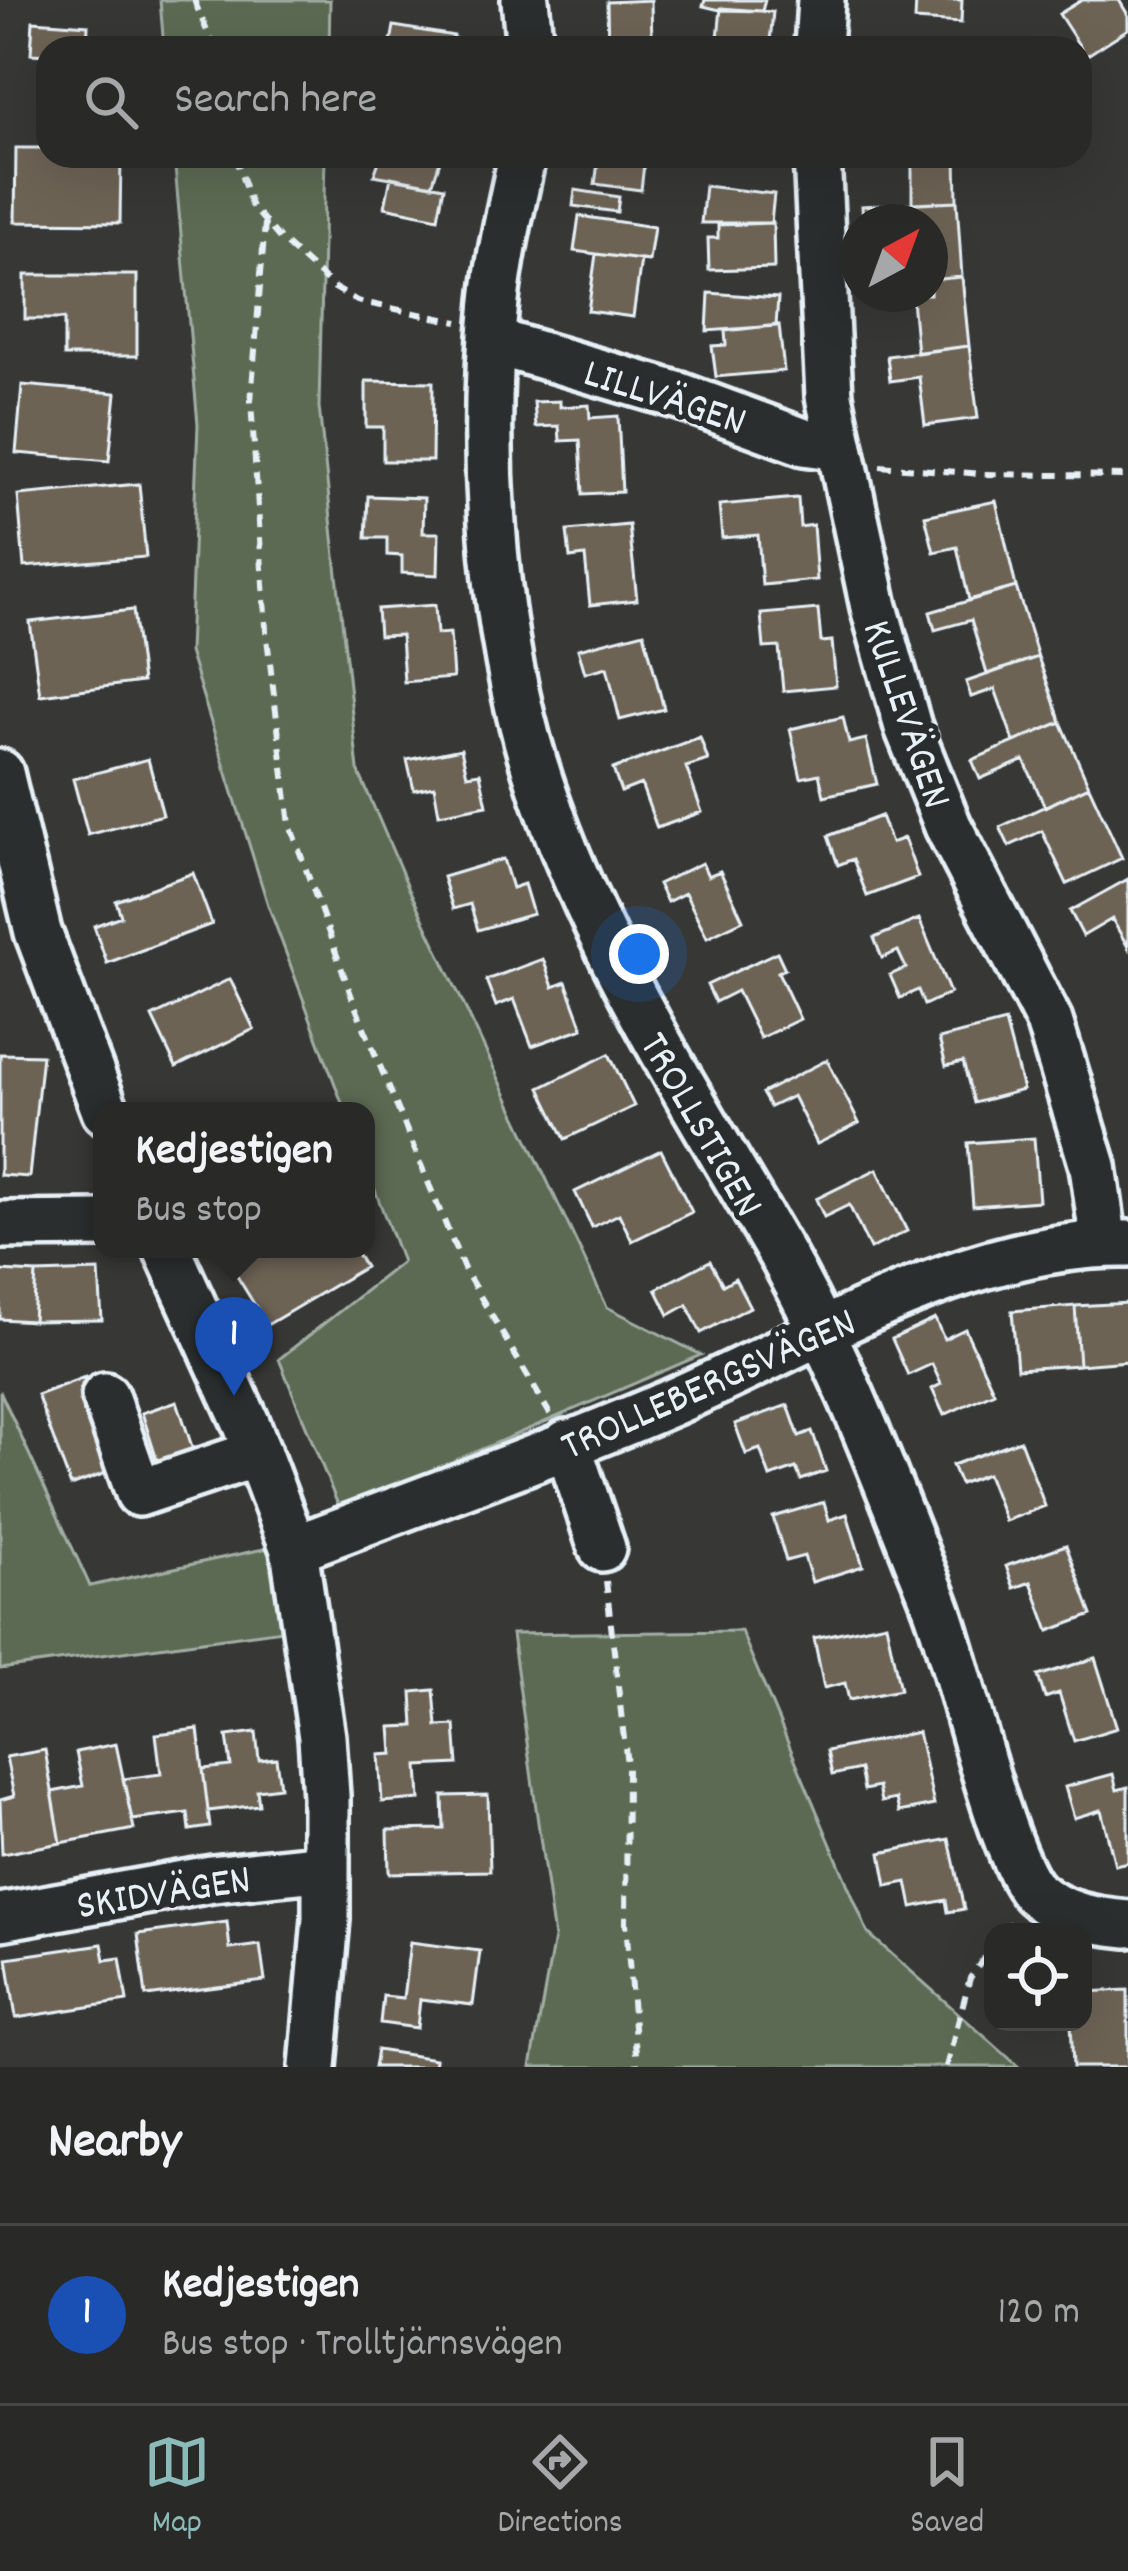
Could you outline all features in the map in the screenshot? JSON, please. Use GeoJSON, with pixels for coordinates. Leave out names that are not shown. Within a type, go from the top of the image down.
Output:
{"type":"FeatureCollection","features":[{"type":"Feature","properties":{"kind":"street"},"geometry":{"type":"LineString","coordinates":[[525,0],[529,36]]}},
{"type":"Feature","properties":{"kind":"street"},"geometry":{"type":"LineString","coordinates":[[819,36],[821,0]]}},
{"type":"Feature","properties":{"kind":"street","name":"TROLLSTIGEN"},"geometry":{"type":"LineString","coordinates":[[520,168],[501,260],[488,406],[497,563],[519,707],[543,790],[613,959],[783,1258],[846,1382],[940,1617],[997,1804],[1027,1882],[1035,1893],[1070,1914],[1128,1924]]}},
{"type":"Feature","properties":{"kind":"street","name":"KULLEVÄGEN"},"geometry":{"type":"LineString","coordinates":[[817,168],[829,397],[874,607],[908,728],[948,826],[1049,1021],[1116,1244]]}},
{"type":"Feature","properties":{"kind":"street","name":"LILLVÄGEN"},"geometry":{"type":"LineString","coordinates":[[492,341],[680,396],[804,442],[840,447]]}},
{"type":"Feature","properties":{"kind":"street"},"geometry":{"type":"LineString","coordinates":[[0,776],[38,932],[102,1102]]}},
{"type":"Feature","properties":{"kind":"street"},"geometry":{"type":"LineString","coordinates":[[0,1225],[93,1224]]}},
{"type":"Feature","properties":{"kind":"street","name":"TROLLEBERGSVÄGEN"},"geometry":{"type":"LineString","coordinates":[[294,1549],[668,1404],[898,1297],[1023,1254],[1116,1244]]}},
{"type":"Feature","properties":{"kind":"street"},"geometry":{"type":"LineString","coordinates":[[170,1258],[258,1453],[294,1549],[322,1737],[323,1982],[313,2067]]}},
{"type":"Feature","properties":{"kind":"street"},"geometry":{"type":"LineString","coordinates":[[105,1396],[139,1493],[258,1453]]}},
{"type":"Feature","properties":{"kind":"street"},"geometry":{"type":"LineString","coordinates":[[567,1444],[602,1548]]}},
{"type":"Feature","properties":{"kind":"street","name":"SKIDVÄGEN"},"geometry":{"type":"LineString","coordinates":[[0,1917],[212,1879],[326,1868]]}},
{"type":"Feature","properties":{"kind":"path"},"geometry":{"type":"LineString","coordinates":[[194,0],[209,36]]}},
{"type":"Feature","properties":{"kind":"path"},"geometry":{"type":"LineString","coordinates":[[238,168],[244,188],[265,223],[346,296],[446,318],[492,341]]}},
{"type":"Feature","properties":{"kind":"path"},"geometry":{"type":"LineString","coordinates":[[265,223],[251,401],[266,630],[290,825],[354,1003],[464,1269],[567,1444]]}},
{"type":"Feature","properties":{"kind":"path"},"geometry":{"type":"LineString","coordinates":[[840,447],[869,465],[982,474],[1128,476]]}},
{"type":"Feature","properties":{"kind":"path"},"geometry":{"type":"LineString","coordinates":[[602,1548],[627,1765],[626,1922],[637,2067]]}},
{"type":"Feature","properties":{"kind":"path"},"geometry":{"type":"LineString","coordinates":[[946,2067],[970,1978],[984,1959]]}},
{"type":"Feature","properties":{"kind":"green space"},"geometry":{"type":"Polygon","coordinates":[[[160,0],[330,0],[329,36],[163,36],[160,0]]]}},
{"type":"Feature","properties":{"kind":"green space"},"geometry":{"type":"Polygon","coordinates":[[[175,168],[325,168],[319,407],[358,770],[409,889],[607,1307],[701,1355],[340,1510],[279,1359],[402,1262],[375,1190],[375,1102],[342,1102],[268,905],[189,652],[198,424],[175,168]]]}},
{"type":"Feature","properties":{"kind":"green space"},"geometry":{"type":"Polygon","coordinates":[[[0,1391],[90,1586],[273,1547],[282,1630],[0,1669],[0,1391]]]}},
{"type":"Feature","properties":{"kind":"green space"},"geometry":{"type":"Polygon","coordinates":[[[741,1631],[868,1933],[1019,2067],[531,2067],[554,1938],[512,1634],[741,1631]]]}},
{"type":"Feature","properties":{"kind":"building"},"geometry":{"type":"Polygon","coordinates":[[[651,0],[652,36],[608,36],[607,2],[651,0]]]}},
{"type":"Feature","properties":{"kind":"building"},"geometry":{"type":"Polygon","coordinates":[[[705,0],[765,0],[762,11],[720,10],[703,6],[705,0]]]}},
{"type":"Feature","properties":{"kind":"building"},"geometry":{"type":"Polygon","coordinates":[[[916,0],[962,0],[961,23],[915,20],[916,0]]]}},
{"type":"Feature","properties":{"kind":"building"},"geometry":{"type":"Polygon","coordinates":[[[1082,0],[1119,0],[1128,15],[1128,29],[1092,52],[1092,36],[1073,36],[1059,14],[1082,0]]]}},
{"type":"Feature","properties":{"kind":"building"},"geometry":{"type":"Polygon","coordinates":[[[721,8],[773,12],[771,36],[718,36],[721,8]]]}},
{"type":"Feature","properties":{"kind":"building"},"geometry":{"type":"Polygon","coordinates":[[[33,21],[88,25],[88,36],[36,36],[36,54],[31,54],[33,21]]]}},
{"type":"Feature","properties":{"kind":"building"},"geometry":{"type":"Polygon","coordinates":[[[394,26],[454,36],[392,36],[394,26]]]}},
{"type":"Feature","properties":{"kind":"building"},"geometry":{"type":"Polygon","coordinates":[[[16,148],[36,148],[36,168],[121,168],[120,223],[15,222],[16,148]]]}},
{"type":"Feature","properties":{"kind":"building"},"geometry":{"type":"Polygon","coordinates":[[[377,168],[438,168],[432,185],[374,175],[377,168]]]}},
{"type":"Feature","properties":{"kind":"building"},"geometry":{"type":"Polygon","coordinates":[[[597,168],[644,168],[641,190],[595,184],[597,168]]]}},
{"type":"Feature","properties":{"kind":"building"},"geometry":{"type":"Polygon","coordinates":[[[912,168],[956,168],[957,201],[912,203],[912,168]]]}},
{"type":"Feature","properties":{"kind":"building"},"geometry":{"type":"Polygon","coordinates":[[[391,177],[444,187],[438,218],[385,207],[391,177]]]}},
{"type":"Feature","properties":{"kind":"building"},"geometry":{"type":"Polygon","coordinates":[[[705,186],[774,194],[771,223],[701,223],[705,186]]]}},
{"type":"Feature","properties":{"kind":"building"},"geometry":{"type":"Polygon","coordinates":[[[575,190],[619,197],[617,212],[573,206],[575,190]]]}},
{"type":"Feature","properties":{"kind":"building"},"geometry":{"type":"Polygon","coordinates":[[[957,201],[962,277],[948,278],[948,204],[900,204],[957,201]]]}},
{"type":"Feature","properties":{"kind":"building"},"geometry":{"type":"Polygon","coordinates":[[[579,216],[654,227],[649,261],[574,251],[579,216]]]}},
{"type":"Feature","properties":{"kind":"building"},"geometry":{"type":"Polygon","coordinates":[[[773,223],[774,268],[709,270],[708,238],[718,238],[718,225],[773,223]]]}},
{"type":"Feature","properties":{"kind":"building"},"geometry":{"type":"Polygon","coordinates":[[[596,254],[641,260],[633,317],[588,311],[596,254]]]}},
{"type":"Feature","properties":{"kind":"building"},"geometry":{"type":"Polygon","coordinates":[[[25,275],[137,275],[137,356],[64,356],[64,319],[25,319],[25,275]]]}},
{"type":"Feature","properties":{"kind":"building"},"geometry":{"type":"Polygon","coordinates":[[[962,277],[969,346],[917,353],[913,312],[948,312],[948,278],[962,277]]]}},
{"type":"Feature","properties":{"kind":"building"},"geometry":{"type":"Polygon","coordinates":[[[709,293],[778,298],[776,326],[707,331],[709,293]]]}},
{"type":"Feature","properties":{"kind":"building"},"geometry":{"type":"Polygon","coordinates":[[[779,325],[784,371],[716,377],[712,346],[726,345],[725,331],[779,325]]]}},
{"type":"Feature","properties":{"kind":"building"},"geometry":{"type":"Polygon","coordinates":[[[969,346],[978,418],[925,425],[919,377],[890,381],[887,356],[969,346]]]}},
{"type":"Feature","properties":{"kind":"building"},"geometry":{"type":"Polygon","coordinates":[[[366,381],[433,382],[432,461],[383,461],[383,427],[366,427],[366,381]]]}},
{"type":"Feature","properties":{"kind":"building"},"geometry":{"type":"Polygon","coordinates":[[[22,385],[116,393],[109,461],[16,453],[22,385]]]}},
{"type":"Feature","properties":{"kind":"building"},"geometry":{"type":"Polygon","coordinates":[[[560,401],[560,407],[589,405],[590,418],[618,416],[622,492],[583,494],[580,440],[560,441],[559,426],[536,427],[534,402],[560,401]]]}},
{"type":"Feature","properties":{"kind":"building"},"geometry":{"type":"Polygon","coordinates":[[[139,484],[146,557],[24,567],[18,495],[139,484]]]}},
{"type":"Feature","properties":{"kind":"building"},"geometry":{"type":"Polygon","coordinates":[[[368,496],[424,498],[423,533],[439,533],[438,575],[402,573],[402,556],[387,555],[387,538],[366,538],[368,496]]]}},
{"type":"Feature","properties":{"kind":"building"},"geometry":{"type":"Polygon","coordinates":[[[798,498],[800,527],[813,525],[817,580],[762,585],[758,535],[722,538],[719,505],[798,498]]]}},
{"type":"Feature","properties":{"kind":"building"},"geometry":{"type":"Polygon","coordinates":[[[996,501],[1016,587],[969,600],[957,547],[934,552],[925,516],[996,501]]]}},
{"type":"Feature","properties":{"kind":"building"},"geometry":{"type":"Polygon","coordinates":[[[629,525],[637,600],[590,605],[585,556],[570,558],[567,531],[629,525]]]}},
{"type":"Feature","properties":{"kind":"building"},"geometry":{"type":"Polygon","coordinates":[[[1016,587],[1038,657],[987,674],[971,620],[935,630],[930,612],[1016,587]]]}},
{"type":"Feature","properties":{"kind":"building"},"geometry":{"type":"Polygon","coordinates":[[[435,605],[437,634],[450,633],[453,678],[404,682],[401,635],[379,636],[377,609],[435,605]]]}},
{"type":"Feature","properties":{"kind":"building"},"geometry":{"type":"Polygon","coordinates":[[[818,609],[821,642],[832,641],[836,686],[783,691],[779,647],[764,648],[761,614],[818,609]]]}},
{"type":"Feature","properties":{"kind":"building"},"geometry":{"type":"Polygon","coordinates":[[[133,610],[142,682],[40,695],[30,622],[133,610]]]}},
{"type":"Feature","properties":{"kind":"building"},"geometry":{"type":"Polygon","coordinates":[[[644,632],[664,709],[620,720],[607,667],[585,673],[578,649],[644,632]]]}},
{"type":"Feature","properties":{"kind":"building"},"geometry":{"type":"Polygon","coordinates":[[[1038,657],[1061,722],[1014,742],[995,689],[971,697],[966,682],[1038,657]]]}},
{"type":"Feature","properties":{"kind":"building"},"geometry":{"type":"Polygon","coordinates":[[[843,717],[849,743],[866,739],[877,784],[824,796],[819,774],[801,778],[790,729],[843,717]]]}},
{"type":"Feature","properties":{"kind":"building"},"geometry":{"type":"Polygon","coordinates":[[[1061,722],[1089,786],[1045,807],[1024,760],[980,779],[972,760],[1061,722]]]}},
{"type":"Feature","properties":{"kind":"building"},"geometry":{"type":"Polygon","coordinates":[[[700,737],[708,760],[686,767],[702,812],[657,828],[641,784],[621,792],[613,769],[700,737]]]}},
{"type":"Feature","properties":{"kind":"building"},"geometry":{"type":"Polygon","coordinates":[[[461,749],[467,775],[480,773],[487,805],[439,814],[434,786],[414,790],[407,760],[461,749]]]}},
{"type":"Feature","properties":{"kind":"building"},"geometry":{"type":"Polygon","coordinates":[[[148,759],[163,815],[88,835],[73,779],[148,759]]]}},
{"type":"Feature","properties":{"kind":"building"},"geometry":{"type":"Polygon","coordinates":[[[1089,786],[1122,858],[1067,884],[1042,831],[1009,846],[1000,827],[1089,786]]]}},
{"type":"Feature","properties":{"kind":"building"},"geometry":{"type":"Polygon","coordinates":[[[881,816],[891,843],[904,838],[918,877],[867,896],[853,859],[838,865],[828,836],[881,816]]]}},
{"type":"Feature","properties":{"kind":"building"},"geometry":{"type":"Polygon","coordinates":[[[503,859],[512,888],[524,884],[533,914],[478,930],[470,904],[453,909],[443,877],[503,859]]]}},
{"type":"Feature","properties":{"kind":"building"},"geometry":{"type":"Polygon","coordinates":[[[702,863],[708,876],[720,871],[743,920],[707,937],[685,893],[667,902],[658,884],[702,863]]]}},
{"type":"Feature","properties":{"kind":"building"},"geometry":{"type":"Polygon","coordinates":[[[193,873],[212,924],[107,963],[94,926],[121,916],[116,901],[193,873]]]}},
{"type":"Feature","properties":{"kind":"building"},"geometry":{"type":"Polygon","coordinates":[[[1128,879],[1128,947],[1112,919],[1083,936],[1070,911],[1128,879]]]}},
{"type":"Feature","properties":{"kind":"building"},"geometry":{"type":"Polygon","coordinates":[[[919,919],[950,993],[924,1005],[918,990],[900,998],[890,975],[906,968],[898,951],[882,958],[874,938],[919,919]]]}},
{"type":"Feature","properties":{"kind":"building"},"geometry":{"type":"Polygon","coordinates":[[[777,952],[785,969],[778,972],[800,1019],[760,1038],[737,991],[715,1002],[707,985],[777,952]]]}},
{"type":"Feature","properties":{"kind":"building"},"geometry":{"type":"Polygon","coordinates":[[[543,959],[553,987],[566,982],[583,1028],[532,1046],[514,999],[496,1006],[486,980],[543,959]]]}},
{"type":"Feature","properties":{"kind":"building"},"geometry":{"type":"Polygon","coordinates":[[[230,979],[254,1029],[176,1067],[152,1017],[230,979]]]}},
{"type":"Feature","properties":{"kind":"building"},"geometry":{"type":"Polygon","coordinates":[[[1005,1022],[1023,1090],[974,1103],[963,1062],[946,1066],[939,1039],[1005,1022]]]}},
{"type":"Feature","properties":{"kind":"building"},"geometry":{"type":"Polygon","coordinates":[[[0,1054],[42,1055],[29,1177],[0,1175],[0,1054]]]}},
{"type":"Feature","properties":{"kind":"building"},"geometry":{"type":"Polygon","coordinates":[[[609,1054],[634,1106],[565,1139],[540,1088],[609,1054]]]}},
{"type":"Feature","properties":{"kind":"building"},"geometry":{"type":"Polygon","coordinates":[[[827,1060],[859,1123],[817,1144],[793,1096],[770,1107],[762,1093],[827,1060]]]}},
{"type":"Feature","properties":{"kind":"building"},"geometry":{"type":"Polygon","coordinates":[[[1034,1138],[1039,1201],[973,1206],[968,1143],[1034,1138]]]}},
{"type":"Feature","properties":{"kind":"building"},"geometry":{"type":"Polygon","coordinates":[[[661,1150],[692,1212],[632,1241],[619,1214],[592,1227],[575,1192],[661,1150]]]}},
{"type":"Feature","properties":{"kind":"building"},"geometry":{"type":"Polygon","coordinates":[[[877,1169],[907,1231],[870,1249],[849,1205],[824,1217],[816,1199],[877,1169]]]}},
{"type":"Feature","properties":{"kind":"building"},"geometry":{"type":"Polygon","coordinates":[[[226,1258],[360,1258],[365,1267],[267,1325],[226,1258]]]}},
{"type":"Feature","properties":{"kind":"building"},"geometry":{"type":"Polygon","coordinates":[[[710,1261],[723,1285],[735,1278],[750,1307],[701,1333],[687,1305],[669,1315],[656,1289],[710,1261]]]}},
{"type":"Feature","properties":{"kind":"building"},"geometry":{"type":"Polygon","coordinates":[[[0,1271],[36,1273],[33,1321],[0,1319],[0,1271]]]}},
{"type":"Feature","properties":{"kind":"building"},"geometry":{"type":"Polygon","coordinates":[[[99,1271],[102,1320],[33,1321],[36,1273],[99,1271]]]}},
{"type":"Feature","properties":{"kind":"building"},"geometry":{"type":"Polygon","coordinates":[[[1128,1303],[1128,1361],[1079,1365],[1075,1306],[1128,1303]]]}},
{"type":"Feature","properties":{"kind":"building"},"geometry":{"type":"Polygon","coordinates":[[[1075,1306],[1079,1365],[1017,1369],[1012,1311],[1075,1306]]]}},
{"type":"Feature","properties":{"kind":"building"},"geometry":{"type":"Polygon","coordinates":[[[935,1319],[944,1339],[965,1329],[994,1392],[944,1415],[932,1389],[941,1384],[932,1364],[908,1375],[892,1339],[935,1319]]]}},
{"type":"Feature","properties":{"kind":"building"},"geometry":{"type":"Polygon","coordinates":[[[85,1377],[119,1468],[71,1486],[37,1395],[85,1377]]]}},
{"type":"Feature","properties":{"kind":"building"},"geometry":{"type":"Polygon","coordinates":[[[177,1401],[198,1465],[162,1476],[142,1413],[177,1401]]]}},
{"type":"Feature","properties":{"kind":"building"},"geometry":{"type":"Polygon","coordinates":[[[788,1405],[799,1436],[812,1431],[826,1471],[801,1480],[796,1468],[770,1477],[760,1449],[746,1454],[735,1424],[788,1405]]]}},
{"type":"Feature","properties":{"kind":"building"},"geometry":{"type":"Polygon","coordinates":[[[1020,1440],[1045,1506],[1005,1521],[987,1474],[960,1484],[952,1465],[1020,1440]]]}},
{"type":"Feature","properties":{"kind":"building"},"geometry":{"type":"Polygon","coordinates":[[[824,1502],[829,1520],[847,1514],[863,1566],[812,1582],[804,1556],[786,1561],[773,1517],[824,1502]]]}},
{"type":"Feature","properties":{"kind":"building"},"geometry":{"type":"Polygon","coordinates":[[[1066,1545],[1092,1615],[1049,1631],[1031,1582],[1014,1588],[1006,1566],[1066,1545]]]}},
{"type":"Feature","properties":{"kind":"building"},"geometry":{"type":"Polygon","coordinates":[[[886,1623],[900,1690],[849,1700],[845,1683],[824,1688],[814,1638],[886,1623]]]}},
{"type":"Feature","properties":{"kind":"building"},"geometry":{"type":"Polygon","coordinates":[[[1095,1658],[1117,1728],[1074,1741],[1059,1693],[1045,1698],[1038,1676],[1095,1658]]]}},
{"type":"Feature","properties":{"kind":"building"},"geometry":{"type":"Polygon","coordinates":[[[434,1690],[437,1726],[455,1725],[458,1764],[418,1766],[420,1799],[382,1802],[379,1755],[393,1754],[391,1727],[414,1726],[412,1692],[434,1690]]]}},
{"type":"Feature","properties":{"kind":"building"},"geometry":{"type":"Polygon","coordinates":[[[198,1729],[210,1827],[190,1830],[188,1813],[132,1820],[123,1779],[161,1774],[156,1734],[198,1729]]]}},
{"type":"Feature","properties":{"kind":"building"},"geometry":{"type":"Polygon","coordinates":[[[256,1732],[259,1760],[276,1758],[280,1787],[257,1790],[259,1805],[208,1811],[203,1769],[231,1766],[227,1736],[256,1732]]]}},
{"type":"Feature","properties":{"kind":"building"},"geometry":{"type":"Polygon","coordinates":[[[918,1732],[934,1805],[899,1812],[896,1799],[881,1802],[878,1787],[864,1790],[860,1769],[832,1775],[827,1751],[918,1732]]]}},
{"type":"Feature","properties":{"kind":"building"},"geometry":{"type":"Polygon","coordinates":[[[116,1744],[134,1829],[61,1843],[52,1792],[83,1786],[76,1752],[116,1744]]]}},
{"type":"Feature","properties":{"kind":"building"},"geometry":{"type":"Polygon","coordinates":[[[45,1750],[61,1843],[2,1854],[0,1800],[14,1796],[6,1757],[45,1750]]]}},
{"type":"Feature","properties":{"kind":"building"},"geometry":{"type":"Polygon","coordinates":[[[1113,1774],[1117,1790],[1128,1787],[1128,1862],[1115,1865],[1101,1810],[1074,1818],[1065,1787],[1113,1774]]]}},
{"type":"Feature","properties":{"kind":"building"},"geometry":{"type":"Polygon","coordinates":[[[488,1795],[490,1871],[389,1873],[388,1830],[444,1829],[443,1796],[488,1795]]]}},
{"type":"Feature","properties":{"kind":"building"},"geometry":{"type":"Polygon","coordinates":[[[949,1839],[964,1909],[948,1912],[946,1900],[912,1907],[907,1882],[887,1886],[881,1853],[949,1839]]]}},
{"type":"Feature","properties":{"kind":"building"},"geometry":{"type":"Polygon","coordinates":[[[227,1922],[230,1949],[260,1945],[265,1981],[146,1996],[138,1934],[227,1922]]]}},
{"type":"Feature","properties":{"kind":"building"},"geometry":{"type":"Polygon","coordinates":[[[410,1942],[480,1951],[473,2005],[420,1999],[417,2028],[380,2023],[383,1996],[403,1998],[410,1942]]]}},
{"type":"Feature","properties":{"kind":"building"},"geometry":{"type":"Polygon","coordinates":[[[102,1944],[105,1960],[120,1958],[127,2001],[16,2018],[7,1958],[102,1944]]]}},
{"type":"Feature","properties":{"kind":"building"},"geometry":{"type":"Polygon","coordinates":[[[1128,1990],[1128,2067],[1073,2067],[1071,2031],[1092,2031],[1092,1992],[1128,1990]]]}},
{"type":"Feature","properties":{"kind":"building"},"geometry":{"type":"Polygon","coordinates":[[[377,2050],[435,2059],[434,2067],[374,2067],[377,2050]]]}},
{"type":"Feature","properties":{"kind":"place","name":"Kedjestigen"},"geometry":{"type":"Point","coordinates":[234,1396]}}]}
